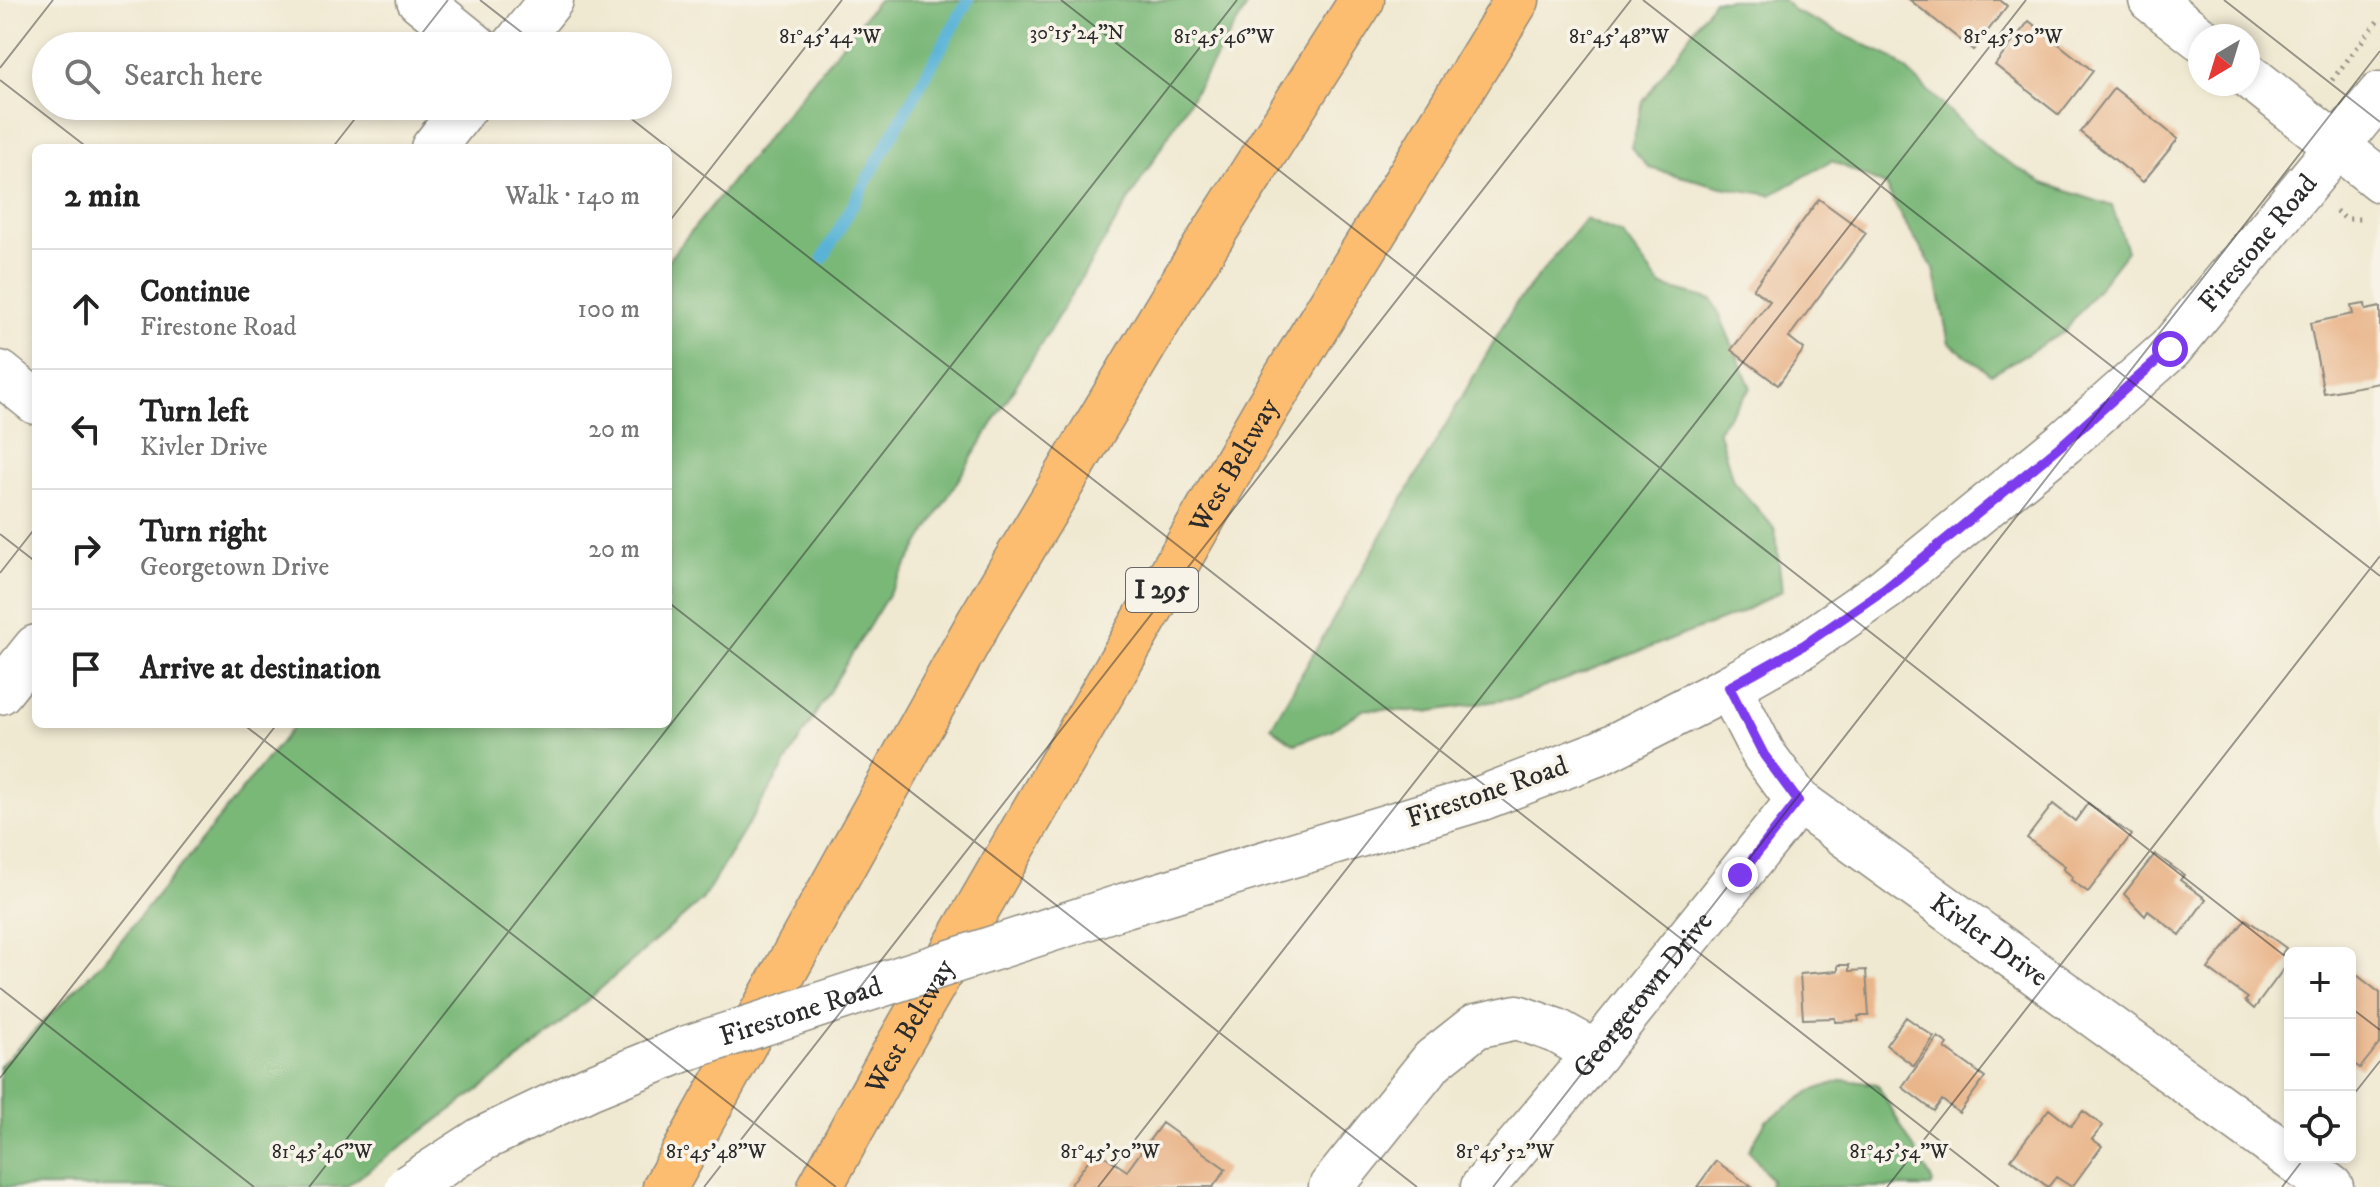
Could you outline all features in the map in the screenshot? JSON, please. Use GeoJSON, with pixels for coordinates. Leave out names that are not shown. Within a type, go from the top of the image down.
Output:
{"type":"FeatureCollection","features":[{"type":"Feature","properties":{"kind":"highway"},"geometry":{"type":"LineString","coordinates":[[665,1187],[979,622],[1175,294],[1362,0]]}},
{"type":"Feature","properties":{"kind":"highway","name":"West Beltway"},"geometry":{"type":"LineString","coordinates":[[820,1187],[894,1052],[1265,411],[1517,0]]}},
{"type":"Feature","properties":{"kind":"street"},"geometry":{"type":"LineString","coordinates":[[419,0],[459,32]]}},
{"type":"Feature","properties":{"kind":"street"},"geometry":{"type":"LineString","coordinates":[[525,32],[551,0]]}},
{"type":"Feature","properties":{"kind":"street"},"geometry":{"type":"LineString","coordinates":[[2151,0],[2188,29]]}},
{"type":"Feature","properties":{"kind":"street"},"geometry":{"type":"LineString","coordinates":[[2260,85],[2338,148],[2375,200]]}},
{"type":"Feature","properties":{"kind":"street","name":"Firestone Road"},"geometry":{"type":"LineString","coordinates":[[408,1187],[482,1139],[589,1088],[687,1048],[1126,905],[1482,798],[1602,752],[1729,687],[1804,645],[1885,589],[2064,443],[2170,349],[2380,94]]}},
{"type":"Feature","properties":{"kind":"street"},"geometry":{"type":"LineString","coordinates":[[436,144],[455,120]]}},
{"type":"Feature","properties":{"kind":"street"},"geometry":{"type":"LineString","coordinates":[[0,373],[32,399]]}},
{"type":"Feature","properties":{"kind":"street"},"geometry":{"type":"LineString","coordinates":[[0,692],[32,652]]}},
{"type":"Feature","properties":{"kind":"street","name":"Kivler Drive"},"geometry":{"type":"LineString","coordinates":[[1729,687],[1764,755],[1798,801],[2331,1187]]}},
{"type":"Feature","properties":{"kind":"street","name":"Georgetown Drive"},"geometry":{"type":"LineString","coordinates":[[1483,1187],[1596,1053],[1798,801]]}},
{"type":"Feature","properties":{"kind":"street"},"geometry":{"type":"LineString","coordinates":[[1331,1187],[1433,1060],[1476,1026],[1517,1017],[1557,1031],[1596,1053]]}},
{"type":"Feature","properties":{"kind":"path"},"geometry":{"type":"LineString","coordinates":[[2332,80],[2380,18]]}},
{"type":"Feature","properties":{"kind":"path"},"geometry":{"type":"LineString","coordinates":[[2330,206],[2346,219],[2375,200]]}},
{"type":"Feature","properties":{"kind":"green space"},"geometry":{"type":"Polygon","coordinates":[[[878,0],[1251,0],[702,900],[513,1065],[346,1187],[0,1187],[0,1066],[110,954],[292,728],[672,728],[672,255],[878,0]]]}},
{"type":"Feature","properties":{"kind":"green space"},"geometry":{"type":"Polygon","coordinates":[[[1714,0],[1784,0],[1794,11],[1895,59],[1993,153],[2043,183],[2112,206],[2127,251],[2064,332],[1991,374],[1949,343],[1934,269],[1885,185],[1832,161],[1771,195],[1722,187],[1649,168],[1631,147],[1643,102],[1714,0]]]}},
{"type":"Feature","properties":{"kind":"green space"},"geometry":{"type":"Polygon","coordinates":[[[1585,219],[1622,234],[1661,286],[1713,300],[1751,388],[1718,429],[1733,481],[1775,529],[1782,591],[1738,614],[1516,698],[1426,712],[1365,709],[1331,730],[1295,744],[1271,727],[1515,305],[1585,219]]]}},
{"type":"Feature","properties":{"kind":"green space"},"geometry":{"type":"Polygon","coordinates":[[[1844,1080],[1877,1084],[1933,1182],[1931,1187],[1769,1187],[1771,1180],[1749,1150],[1766,1121],[1811,1091],[1844,1080]]]}},
{"type":"Feature","properties":{"kind":"building"},"geometry":{"type":"Polygon","coordinates":[[[1910,0],[2000,0],[2007,6],[1973,50],[1910,0]]]}},
{"type":"Feature","properties":{"kind":"building"},"geometry":{"type":"Polygon","coordinates":[[[2029,21],[2093,71],[2059,115],[1995,65],[2029,21]]]}},
{"type":"Feature","properties":{"kind":"building"},"geometry":{"type":"Polygon","coordinates":[[[2114,88],[2178,139],[2143,182],[2080,132],[2114,88]]]}},
{"type":"Feature","properties":{"kind":"building"},"geometry":{"type":"Polygon","coordinates":[[[1819,199],[1866,233],[1789,337],[1804,349],[1778,385],[1731,350],[1770,301],[1753,289],[1819,199]]]}},
{"type":"Feature","properties":{"kind":"building"},"geometry":{"type":"Polygon","coordinates":[[[2365,304],[2366,310],[2380,307],[2380,383],[2324,393],[2310,323],[2353,314],[2351,306],[2365,304]]]}},
{"type":"Feature","properties":{"kind":"building"},"geometry":{"type":"Polygon","coordinates":[[[2088,803],[2131,835],[2088,892],[2071,880],[2073,877],[2063,869],[2065,866],[2027,838],[2053,804],[2075,821],[2088,803]]]}},
{"type":"Feature","properties":{"kind":"building"},"geometry":{"type":"Polygon","coordinates":[[[2155,854],[2184,875],[2180,880],[2206,899],[2180,935],[2148,911],[2145,916],[2124,894],[2155,854]]]}},
{"type":"Feature","properties":{"kind":"building"},"geometry":{"type":"Polygon","coordinates":[[[2246,919],[2285,947],[2282,954],[2284,968],[2254,1009],[2245,1001],[2248,998],[2208,969],[2246,919]]]}},
{"type":"Feature","properties":{"kind":"building"},"geometry":{"type":"Polygon","coordinates":[[[1838,965],[1849,965],[1849,971],[1866,970],[1869,1016],[1858,1016],[1859,1021],[1803,1019],[1800,974],[1838,971],[1838,965]]]}},
{"type":"Feature","properties":{"kind":"building"},"geometry":{"type":"Polygon","coordinates":[[[2356,974],[2380,993],[2380,1043],[2360,1068],[2356,1065],[2356,974]]]}},
{"type":"Feature","properties":{"kind":"building"},"geometry":{"type":"Polygon","coordinates":[[[1906,1017],[1934,1037],[1914,1066],[1886,1045],[1906,1017]]]}},
{"type":"Feature","properties":{"kind":"building"},"geometry":{"type":"Polygon","coordinates":[[[1938,1037],[1948,1044],[1945,1048],[1985,1077],[1959,1113],[1942,1100],[1934,1111],[1902,1087],[1938,1037]]]}},
{"type":"Feature","properties":{"kind":"building"},"geometry":{"type":"Polygon","coordinates":[[[2049,1109],[2071,1126],[2083,1111],[2103,1126],[2092,1139],[2102,1146],[2072,1187],[2056,1177],[2048,1187],[2011,1159],[2049,1109]]]}},
{"type":"Feature","properties":{"kind":"building"},"geometry":{"type":"Polygon","coordinates":[[[1162,1123],[1226,1169],[1213,1187],[1069,1187],[1096,1150],[1127,1171],[1162,1123]]]}},
{"type":"Feature","properties":{"kind":"building"},"geometry":{"type":"Polygon","coordinates":[[[1716,1161],[1752,1187],[1697,1187],[1716,1161]]]}},
{"type":"Feature","properties":{"kind":"waterway"},"geometry":{"type":"LineString","coordinates":[[823,258],[968,0]]}},
{"type":"Feature","properties":{"kind":"route"},"geometry":{"type":"LineString","coordinates":[[1740,875],[1798,801],[1764,755],[1729,687],[1804,645],[1885,589],[2064,443],[2170,349]]}}]}
